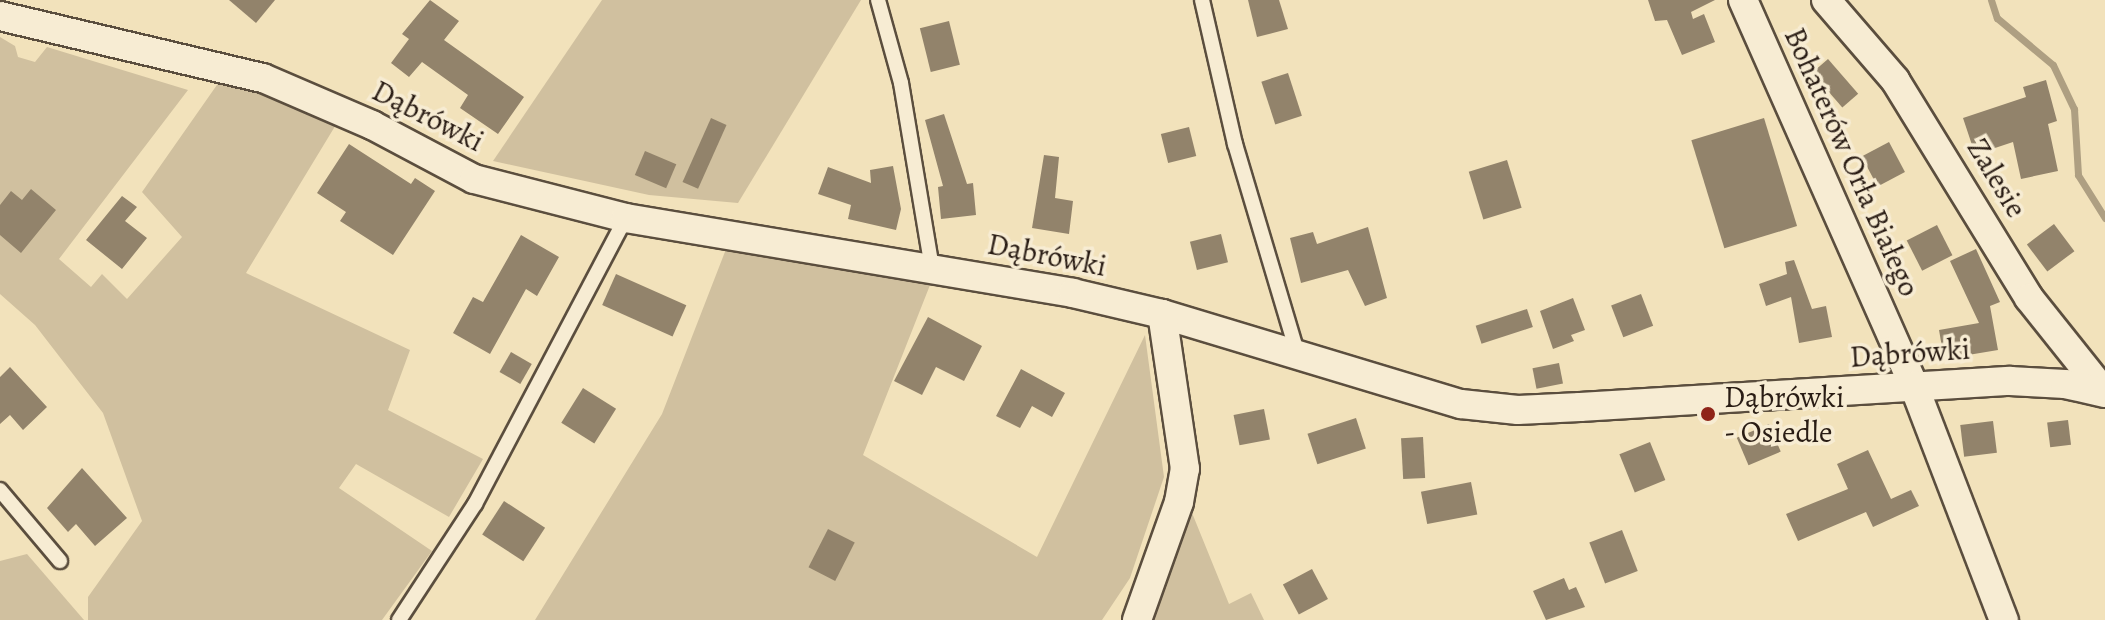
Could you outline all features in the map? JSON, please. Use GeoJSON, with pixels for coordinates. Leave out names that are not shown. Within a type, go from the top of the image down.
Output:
{"type":"FeatureCollection","features":[{"type":"Feature","properties":{"kind":"street","name":"Bohaterów Orła Białego"},"geometry":{"type":"LineString","coordinates":[[1743,0],[1914,386],[1994,617]]}},
{"type":"Feature","properties":{"kind":"street","name":"Zalesie"},"geometry":{"type":"LineString","coordinates":[[1826,0],[1909,101],[2029,298],[2105,393]]}},
{"type":"Feature","properties":{"kind":"street","name":"Dąbrówki"},"geometry":{"type":"LineString","coordinates":[[0,16],[263,78],[372,125],[474,179],[626,218],[932,269],[1162,314],[1461,404],[1518,410],[2010,381],[2105,393]]}},
{"type":"Feature","properties":{"kind":"street"},"geometry":{"type":"LineString","coordinates":[[1137,620],[1185,469],[1162,314]]}},
{"type":"Feature","properties":{"kind":"lane"},"geometry":{"type":"LineString","coordinates":[[878,0],[901,83],[932,269]]}},
{"type":"Feature","properties":{"kind":"lane"},"geometry":{"type":"LineString","coordinates":[[1202,0],[1235,144],[1298,355]]}},
{"type":"Feature","properties":{"kind":"lane"},"geometry":{"type":"LineString","coordinates":[[399,620],[475,504],[626,218]]}},
{"type":"Feature","properties":{"kind":"lane"},"geometry":{"type":"LineString","coordinates":[[0,490],[60,561]]}},
{"type":"Feature","properties":{"kind":"shaded area"},"geometry":{"type":"Polygon","coordinates":[[[602,0],[861,0],[738,203],[649,195],[493,161],[602,0]]]}},
{"type":"Feature","properties":{"kind":"shaded area"},"geometry":{"type":"Polygon","coordinates":[[[0,37],[15,46],[18,57],[35,62],[47,47],[188,90],[59,259],[91,287],[102,274],[127,299],[182,237],[142,192],[219,82],[266,90],[337,123],[246,273],[410,350],[388,410],[483,459],[449,517],[356,464],[339,488],[432,551],[382,620],[88,620],[88,597],[142,521],[103,413],[35,325],[0,294],[0,37]]]}},
{"type":"Feature","properties":{"kind":"shaded area"},"geometry":{"type":"Polygon","coordinates":[[[728,244],[932,280],[863,455],[1037,557],[1145,335],[1164,477],[1130,578],[1102,620],[535,620],[662,414],[728,244]]]}},
{"type":"Feature","properties":{"kind":"shaded area"},"geometry":{"type":"Polygon","coordinates":[[[1188,503],[1229,604],[1251,593],[1264,620],[1146,620],[1188,503]]]}},
{"type":"Feature","properties":{"kind":"shaded area"},"geometry":{"type":"Polygon","coordinates":[[[27,554],[84,620],[0,620],[0,561],[27,554]]]}},
{"type":"Feature","properties":{"kind":"building"},"geometry":{"type":"Polygon","coordinates":[[[229,0],[275,0],[256,23],[229,0]]]}},
{"type":"Feature","properties":{"kind":"building"},"geometry":{"type":"Polygon","coordinates":[[[430,0],[459,21],[444,40],[524,97],[498,134],[460,108],[468,95],[422,62],[409,77],[391,63],[409,39],[402,34],[430,0]]]}},
{"type":"Feature","properties":{"kind":"building"},"geometry":{"type":"Polygon","coordinates":[[[1248,0],[1279,0],[1288,29],[1257,37],[1248,0]]]}},
{"type":"Feature","properties":{"kind":"building"},"geometry":{"type":"Polygon","coordinates":[[[1648,0],[1715,0],[1691,12],[1693,19],[1704,14],[1715,42],[1682,55],[1667,20],[1655,21],[1648,0]]]}},
{"type":"Feature","properties":{"kind":"building"},"geometry":{"type":"Polygon","coordinates":[[[949,21],[960,65],[931,72],[920,28],[949,21]]]}},
{"type":"Feature","properties":{"kind":"building"},"geometry":{"type":"Polygon","coordinates":[[[1828,59],[1858,94],[1842,107],[1812,73],[1828,59]]]}},
{"type":"Feature","properties":{"kind":"building"},"geometry":{"type":"Polygon","coordinates":[[[1288,73],[1302,116],[1275,124],[1261,82],[1288,73]]]}},
{"type":"Feature","properties":{"kind":"building"},"geometry":{"type":"Polygon","coordinates":[[[2046,80],[2057,121],[2048,124],[2058,171],[2021,179],[2013,142],[1986,151],[1983,144],[1973,148],[1963,118],[2026,97],[2023,87],[2046,80]]]}},
{"type":"Feature","properties":{"kind":"building"},"geometry":{"type":"Polygon","coordinates":[[[944,114],[967,184],[973,183],[976,215],[941,219],[938,187],[943,186],[925,120],[944,114]]]}},
{"type":"Feature","properties":{"kind":"building"},"geometry":{"type":"Polygon","coordinates":[[[711,118],[727,125],[698,189],[683,182],[711,118]]]}},
{"type":"Feature","properties":{"kind":"building"},"geometry":{"type":"Polygon","coordinates":[[[1764,118],[1797,226],[1724,248],[1691,140],[1764,118]]]}},
{"type":"Feature","properties":{"kind":"building"},"geometry":{"type":"Polygon","coordinates":[[[1189,127],[1196,156],[1168,163],[1161,134],[1189,127]]]}},
{"type":"Feature","properties":{"kind":"building"},"geometry":{"type":"Polygon","coordinates":[[[1889,142],[1905,172],[1878,187],[1862,157],[1889,142]]]}},
{"type":"Feature","properties":{"kind":"building"},"geometry":{"type":"Polygon","coordinates":[[[349,144],[411,184],[415,178],[435,191],[393,255],[340,221],[346,212],[317,193],[349,144]]]}},
{"type":"Feature","properties":{"kind":"building"},"geometry":{"type":"Polygon","coordinates":[[[645,151],[676,164],[666,188],[635,175],[645,151]]]}},
{"type":"Feature","properties":{"kind":"building"},"geometry":{"type":"Polygon","coordinates":[[[1044,155],[1059,157],[1055,198],[1073,201],[1069,234],[1032,228],[1044,155]]]}},
{"type":"Feature","properties":{"kind":"building"},"geometry":{"type":"Polygon","coordinates":[[[1507,160],[1522,208],[1483,220],[1469,172],[1507,160]]]}},
{"type":"Feature","properties":{"kind":"building"},"geometry":{"type":"Polygon","coordinates":[[[893,166],[901,209],[896,230],[848,219],[851,205],[818,194],[828,167],[871,183],[870,170],[893,166]]]}},
{"type":"Feature","properties":{"kind":"building"},"geometry":{"type":"Polygon","coordinates":[[[31,189],[56,210],[21,253],[0,235],[0,205],[11,191],[22,200],[31,189]]]}},
{"type":"Feature","properties":{"kind":"building"},"geometry":{"type":"Polygon","coordinates":[[[122,196],[137,207],[125,221],[147,238],[122,269],[86,240],[122,196]]]}},
{"type":"Feature","properties":{"kind":"building"},"geometry":{"type":"Polygon","coordinates":[[[2054,224],[2074,251],[2047,272],[2027,244],[2054,224]]]}},
{"type":"Feature","properties":{"kind":"building"},"geometry":{"type":"Polygon","coordinates":[[[1937,225],[1952,255],[1922,271],[1907,240],[1937,225]]]}},
{"type":"Feature","properties":{"kind":"building"},"geometry":{"type":"Polygon","coordinates":[[[1368,227],[1387,298],[1365,306],[1348,270],[1301,283],[1290,238],[1313,232],[1317,244],[1368,227]]]}},
{"type":"Feature","properties":{"kind":"building"},"geometry":{"type":"Polygon","coordinates":[[[1221,234],[1228,262],[1197,270],[1190,242],[1221,234]]]}},
{"type":"Feature","properties":{"kind":"building"},"geometry":{"type":"Polygon","coordinates":[[[521,235],[559,257],[537,296],[526,289],[490,354],[453,333],[473,297],[483,302],[521,235]]]}},
{"type":"Feature","properties":{"kind":"building"},"geometry":{"type":"Polygon","coordinates":[[[1976,249],[2000,302],[1990,306],[1998,350],[1944,359],[1939,330],[1979,323],[1950,261],[1976,249]]]}},
{"type":"Feature","properties":{"kind":"building"},"geometry":{"type":"Polygon","coordinates":[[[1794,260],[1812,309],[1826,306],[1832,337],[1799,343],[1791,297],[1766,306],[1759,284],[1787,274],[1785,262],[1794,260]]]}},
{"type":"Feature","properties":{"kind":"building"},"geometry":{"type":"Polygon","coordinates":[[[616,274],[686,305],[673,336],[602,305],[616,274]]]}},
{"type":"Feature","properties":{"kind":"building"},"geometry":{"type":"Polygon","coordinates":[[[1641,294],[1653,326],[1623,337],[1611,305],[1641,294]]]}},
{"type":"Feature","properties":{"kind":"building"},"geometry":{"type":"Polygon","coordinates":[[[1573,298],[1585,330],[1571,335],[1574,341],[1553,349],[1540,311],[1573,298]]]}},
{"type":"Feature","properties":{"kind":"building"},"geometry":{"type":"Polygon","coordinates":[[[1527,309],[1533,327],[1482,344],[1476,326],[1527,309]]]}},
{"type":"Feature","properties":{"kind":"building"},"geometry":{"type":"Polygon","coordinates":[[[928,317],[982,346],[964,381],[936,367],[922,395],[894,381],[928,317]]]}},
{"type":"Feature","properties":{"kind":"building"},"geometry":{"type":"Polygon","coordinates":[[[511,352],[532,364],[520,384],[500,372],[511,352]]]}},
{"type":"Feature","properties":{"kind":"building"},"geometry":{"type":"Polygon","coordinates":[[[1559,363],[1563,384],[1537,389],[1532,368],[1559,363]]]}},
{"type":"Feature","properties":{"kind":"building"},"geometry":{"type":"Polygon","coordinates":[[[10,367],[47,407],[23,430],[10,415],[0,424],[0,377],[10,367]]]}},
{"type":"Feature","properties":{"kind":"building"},"geometry":{"type":"Polygon","coordinates":[[[1021,369],[1065,393],[1052,417],[1032,406],[1020,428],[996,416],[1021,369]]]}},
{"type":"Feature","properties":{"kind":"building"},"geometry":{"type":"Polygon","coordinates":[[[583,388],[616,409],[594,443],[561,423],[583,388]]]}},
{"type":"Feature","properties":{"kind":"building"},"geometry":{"type":"Polygon","coordinates":[[[1264,409],[1270,439],[1239,445],[1234,415],[1264,409]]]}},
{"type":"Feature","properties":{"kind":"building"},"geometry":{"type":"Polygon","coordinates":[[[1356,418],[1366,448],[1317,464],[1307,434],[1356,418]]]}},
{"type":"Feature","properties":{"kind":"building"},"geometry":{"type":"Polygon","coordinates":[[[2068,420],[2071,445],[2050,447],[2047,423],[2068,420]]]}},
{"type":"Feature","properties":{"kind":"building"},"geometry":{"type":"Polygon","coordinates":[[[1993,421],[1997,453],[1964,457],[1960,425],[1993,421]]]}},
{"type":"Feature","properties":{"kind":"building"},"geometry":{"type":"Polygon","coordinates":[[[1769,424],[1781,452],[1749,465],[1737,438],[1769,424]]]}},
{"type":"Feature","properties":{"kind":"building"},"geometry":{"type":"Polygon","coordinates":[[[1423,437],[1425,478],[1403,479],[1401,438],[1423,437]]]}},
{"type":"Feature","properties":{"kind":"building"},"geometry":{"type":"Polygon","coordinates":[[[1650,442],[1665,480],[1635,492],[1619,454],[1650,442]]]}},
{"type":"Feature","properties":{"kind":"building"},"geometry":{"type":"Polygon","coordinates":[[[1868,450],[1891,499],[1911,490],[1919,506],[1873,527],[1866,512],[1798,541],[1786,514],[1848,489],[1837,464],[1868,450]]]}},
{"type":"Feature","properties":{"kind":"building"},"geometry":{"type":"Polygon","coordinates":[[[82,468],[127,518],[95,546],[76,524],[68,532],[47,508],[82,468]]]}},
{"type":"Feature","properties":{"kind":"building"},"geometry":{"type":"Polygon","coordinates":[[[1471,482],[1477,514],[1427,524],[1421,492],[1471,482]]]}},
{"type":"Feature","properties":{"kind":"building"},"geometry":{"type":"Polygon","coordinates":[[[504,501],[545,528],[523,561],[482,535],[504,501]]]}},
{"type":"Feature","properties":{"kind":"building"},"geometry":{"type":"Polygon","coordinates":[[[828,529],[855,543],[835,581],[808,567],[828,529]]]}},
{"type":"Feature","properties":{"kind":"building"},"geometry":{"type":"Polygon","coordinates":[[[1622,530],[1638,571],[1605,584],[1589,543],[1622,530]]]}},
{"type":"Feature","properties":{"kind":"building"},"geometry":{"type":"Polygon","coordinates":[[[1312,569],[1328,599],[1299,615],[1283,584],[1312,569]]]}},
{"type":"Feature","properties":{"kind":"building"},"geometry":{"type":"Polygon","coordinates":[[[1564,578],[1569,590],[1576,587],[1585,607],[1546,620],[1533,591],[1564,578]]]}},
{"type":"Feature","properties":{"kind":"waterway"},"geometry":{"type":"LineString","coordinates":[[1991,0],[1997,18],[2053,65],[2074,109],[2078,175],[2105,218]]}},
{"type":"Feature","properties":{"kind":"place","name":"Dąbrówki - Osiedle"},"geometry":{"type":"Point","coordinates":[1708,414]}}]}
